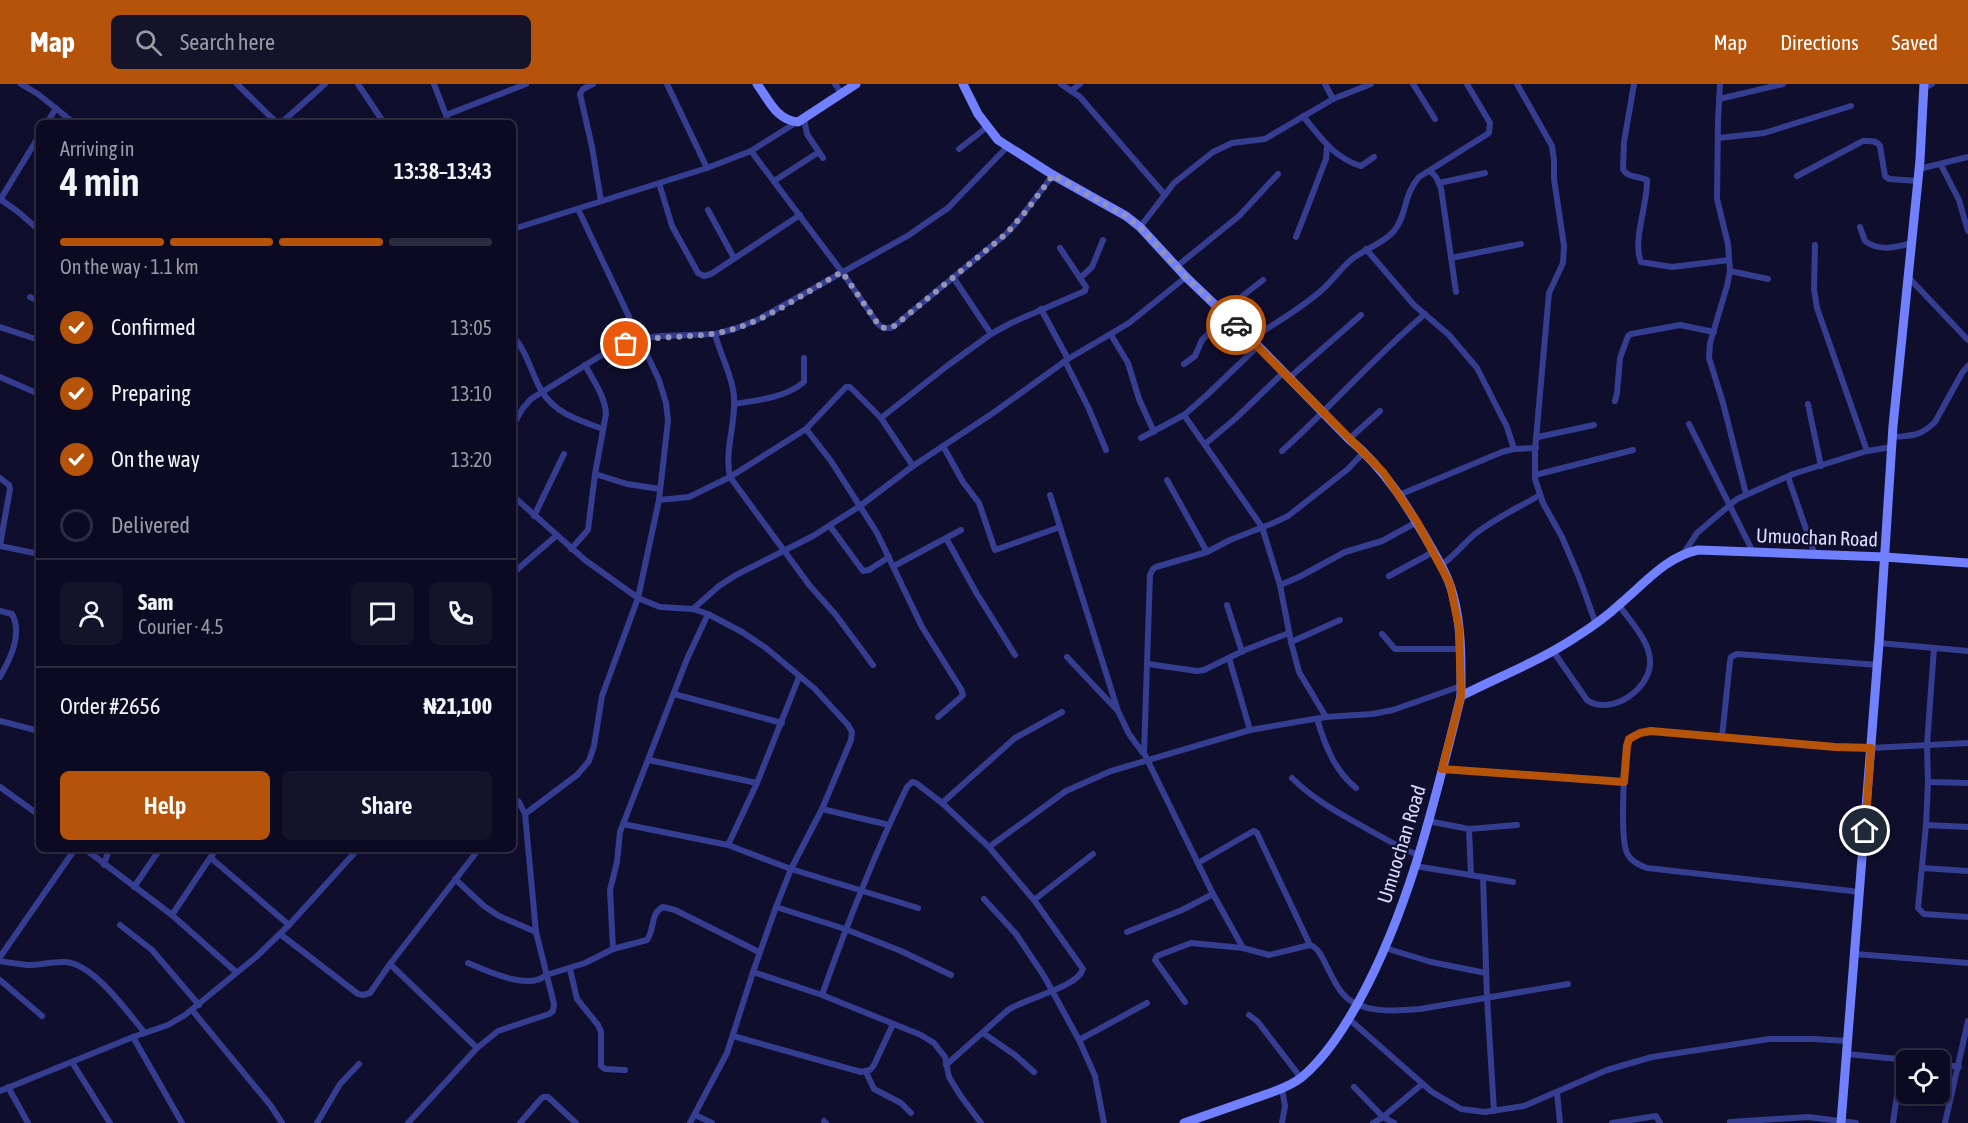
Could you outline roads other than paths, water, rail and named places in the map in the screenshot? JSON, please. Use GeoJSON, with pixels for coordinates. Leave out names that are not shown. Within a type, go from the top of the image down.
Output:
{"type":"FeatureCollection","features":[{"type":"Feature","properties":{"kind":"street"},"geometry":{"type":"LineString","coordinates":[[21,84],[70,120]]}},
{"type":"Feature","properties":{"kind":"street"},"geometry":{"type":"LineString","coordinates":[[237,84],[281,120]]}},
{"type":"Feature","properties":{"kind":"street"},"geometry":{"type":"LineString","coordinates":[[285,120],[325,84]]}},
{"type":"Feature","properties":{"kind":"street"},"geometry":{"type":"LineString","coordinates":[[358,84],[382,120]]}},
{"type":"Feature","properties":{"kind":"street"},"geometry":{"type":"LineString","coordinates":[[434,84],[447,120]]}},
{"type":"Feature","properties":{"kind":"street"},"geometry":{"type":"LineString","coordinates":[[507,84],[508,92]]}},
{"type":"Feature","properties":{"kind":"street"},"geometry":{"type":"LineString","coordinates":[[446,115],[526,84]]}},
{"type":"Feature","properties":{"kind":"street"},"geometry":{"type":"LineString","coordinates":[[593,84],[583,89],[580,94],[601,201]]}},
{"type":"Feature","properties":{"kind":"street"},"geometry":{"type":"LineString","coordinates":[[667,84],[707,168]]}},
{"type":"Feature","properties":{"kind":"street"},"geometry":{"type":"LineString","coordinates":[[757,84],[780,116],[787,121],[801,121]]}},
{"type":"Feature","properties":{"kind":"street"},"geometry":{"type":"LineString","coordinates":[[836,84],[842,94]]}},
{"type":"Feature","properties":{"kind":"street"},"geometry":{"type":"LineString","coordinates":[[516,228],[707,168],[751,151],[856,84]]}},
{"type":"Feature","properties":{"kind":"street"},"geometry":{"type":"LineString","coordinates":[[963,84],[987,127],[998,140],[1053,175],[1126,216],[1140,227],[1176,267],[1383,472],[1417,522],[1441,565],[1453,594],[1459,628],[1461,691]]}},
{"type":"Feature","properties":{"kind":"street"},"geometry":{"type":"LineString","coordinates":[[1061,84],[1080,97],[1165,195]]}},
{"type":"Feature","properties":{"kind":"street"},"geometry":{"type":"LineString","coordinates":[[1071,91],[1080,84]]}},
{"type":"Feature","properties":{"kind":"street"},"geometry":{"type":"LineString","coordinates":[[1325,84],[1333,99]]}},
{"type":"Feature","properties":{"kind":"street"},"geometry":{"type":"LineString","coordinates":[[1140,227],[1174,183],[1214,152],[1232,143],[1265,139],[1333,99],[1371,84]]}},
{"type":"Feature","properties":{"kind":"street"},"geometry":{"type":"LineString","coordinates":[[1413,84],[1435,119]]}},
{"type":"Feature","properties":{"kind":"street"},"geometry":{"type":"LineString","coordinates":[[1141,438],[1184,415],[1254,342],[1324,288],[1350,261],[1391,234],[1396,229],[1412,185],[1419,177],[1489,133],[1490,123],[1467,84]]}},
{"type":"Feature","properties":{"kind":"street"},"geometry":{"type":"LineString","coordinates":[[1517,84],[1552,146],[1554,179],[1564,246],[1563,263],[1549,293],[1535,475],[1540,495],[1566,547],[1596,624]]}},
{"type":"Feature","properties":{"kind":"street"},"geometry":{"type":"LineString","coordinates":[[1634,84],[1624,142],[1623,169],[1630,176],[1647,180],[1639,237],[1641,262],[1672,267],[1729,260]]}},
{"type":"Feature","properties":{"kind":"street"},"geometry":{"type":"LineString","coordinates":[[1720,84],[1717,199],[1728,244],[1730,271],[1708,358],[1723,403],[1746,494]]}},
{"type":"Feature","properties":{"kind":"street"},"geometry":{"type":"LineString","coordinates":[[1719,99],[1783,84]]}},
{"type":"Feature","properties":{"kind":"street"},"geometry":{"type":"LineString","coordinates":[[1841,1122],[1880,643],[1892,437],[1926,85]]}},
{"type":"Feature","properties":{"kind":"street"},"geometry":{"type":"LineString","coordinates":[[1718,138],[1764,134],[1851,106]]}},
{"type":"Feature","properties":{"kind":"street"},"geometry":{"type":"LineString","coordinates":[[49,120],[56,108]]}},
{"type":"Feature","properties":{"kind":"street"},"geometry":{"type":"LineString","coordinates":[[1303,116],[1328,147],[1354,164],[1361,166],[1374,157]]}},
{"type":"Feature","properties":{"kind":"street"},"geometry":{"type":"LineString","coordinates":[[774,181],[821,155],[801,121]]}},
{"type":"Feature","properties":{"kind":"street"},"geometry":{"type":"LineString","coordinates":[[959,149],[987,127]]}},
{"type":"Feature","properties":{"kind":"street"},"geometry":{"type":"LineString","coordinates":[[1797,176],[1863,141],[1871,140],[1878,142],[1880,146],[1885,176],[1889,179],[1918,181]]}},
{"type":"Feature","properties":{"kind":"street"},"geometry":{"type":"LineString","coordinates":[[36,141],[0,200],[36,227]]}},
{"type":"Feature","properties":{"kind":"street"},"geometry":{"type":"LineString","coordinates":[[516,418],[542,391],[606,353],[639,339],[715,334],[757,320],[909,235],[948,208],[1007,147]]}},
{"type":"Feature","properties":{"kind":"street"},"geometry":{"type":"LineString","coordinates":[[1296,237],[1326,159],[1328,147]]}},
{"type":"Feature","properties":{"kind":"street"},"geometry":{"type":"LineString","coordinates":[[751,151],[882,328],[893,327],[1006,234],[1053,175]]}},
{"type":"Feature","properties":{"kind":"street"},"geometry":{"type":"LineString","coordinates":[[1919,169],[1968,157]]}},
{"type":"Feature","properties":{"kind":"street"},"geometry":{"type":"LineString","coordinates":[[1941,165],[1959,200],[1968,231]]}},
{"type":"Feature","properties":{"kind":"street"},"geometry":{"type":"LineString","coordinates":[[1430,171],[1439,183],[1456,292]]}},
{"type":"Feature","properties":{"kind":"street"},"geometry":{"type":"LineString","coordinates":[[1439,183],[1485,173]]}},
{"type":"Feature","properties":{"kind":"street"},"geometry":{"type":"LineString","coordinates":[[1176,267],[1239,216],[1278,174]]}},
{"type":"Feature","properties":{"kind":"street"},"geometry":{"type":"LineString","coordinates":[[659,183],[672,226],[698,273],[704,276],[800,215]]}},
{"type":"Feature","properties":{"kind":"street"},"geometry":{"type":"LineString","coordinates":[[525,814],[577,775],[589,761],[594,746],[602,696],[638,598],[659,500],[668,421],[666,403],[659,380],[578,209]]}},
{"type":"Feature","properties":{"kind":"street"},"geometry":{"type":"LineString","coordinates":[[708,210],[734,258]]}},
{"type":"Feature","properties":{"kind":"street"},"geometry":{"type":"LineString","coordinates":[[1860,227],[1864,242],[1875,246],[1887,248],[1912,243]]}},
{"type":"Feature","properties":{"kind":"street"},"geometry":{"type":"LineString","coordinates":[[1080,278],[1092,267],[1103,240]]}},
{"type":"Feature","properties":{"kind":"street"},"geometry":{"type":"LineString","coordinates":[[1451,258],[1521,244]]}},
{"type":"Feature","properties":{"kind":"street"},"geometry":{"type":"LineString","coordinates":[[1815,245],[1816,308],[1867,451]]}},
{"type":"Feature","properties":{"kind":"street"},"geometry":{"type":"LineString","coordinates":[[881,418],[946,366],[992,334],[1041,309],[1085,291],[1086,287],[1060,248]]}},
{"type":"Feature","properties":{"kind":"street"},"geometry":{"type":"LineString","coordinates":[[1366,249],[1414,305],[1449,335],[1477,368],[1492,394],[1514,449]]}},
{"type":"Feature","properties":{"kind":"street"},"geometry":{"type":"LineString","coordinates":[[1730,271],[1768,279]]}},
{"type":"Feature","properties":{"kind":"street"},"geometry":{"type":"LineString","coordinates":[[952,277],[992,334]]}},
{"type":"Feature","properties":{"kind":"street"},"geometry":{"type":"LineString","coordinates":[[693,609],[736,574],[831,526],[913,466],[1067,360],[1129,323],[1186,277]]}},
{"type":"Feature","properties":{"kind":"street"},"geometry":{"type":"LineString","coordinates":[[1909,278],[1968,340]]}},
{"type":"Feature","properties":{"kind":"street"},"geometry":{"type":"LineString","coordinates":[[1184,364],[1195,356],[1202,340],[1224,314],[1263,280]]}},
{"type":"Feature","properties":{"kind":"street"},"geometry":{"type":"LineString","coordinates":[[30,297],[36,300]]}},
{"type":"Feature","properties":{"kind":"street"},"geometry":{"type":"LineString","coordinates":[[1041,309],[1067,360],[1106,450]]}},
{"type":"Feature","properties":{"kind":"street"},"geometry":{"type":"LineString","coordinates":[[1205,444],[1360,315]]}},
{"type":"Feature","properties":{"kind":"street"},"geometry":{"type":"LineString","coordinates":[[1282,451],[1324,413],[1355,379],[1425,315]]}},
{"type":"Feature","properties":{"kind":"street"},"geometry":{"type":"LineString","coordinates":[[1615,401],[1620,358],[1626,340],[1631,334],[1680,325],[1714,332]]}},
{"type":"Feature","properties":{"kind":"street"},"geometry":{"type":"LineString","coordinates":[[0,327],[36,339]]}},
{"type":"Feature","properties":{"kind":"street"},"geometry":{"type":"LineString","coordinates":[[715,334],[718,350],[733,387],[734,404],[727,456],[730,477],[810,586],[835,614],[873,665]]}},
{"type":"Feature","properties":{"kind":"street"},"geometry":{"type":"LineString","coordinates":[[1111,335],[1128,363],[1139,399],[1154,432]]}},
{"type":"Feature","properties":{"kind":"street"},"geometry":{"type":"LineString","coordinates":[[516,340],[526,355],[542,391],[570,417],[603,429]]}},
{"type":"Feature","properties":{"kind":"street"},"geometry":{"type":"LineString","coordinates":[[734,404],[769,398],[800,386],[804,382],[804,358]]}},
{"type":"Feature","properties":{"kind":"street"},"geometry":{"type":"LineString","coordinates":[[572,549],[588,530],[606,407],[585,365]]}},
{"type":"Feature","properties":{"kind":"street"},"geometry":{"type":"LineString","coordinates":[[1892,437],[1913,436],[1930,427],[1968,366]]}},
{"type":"Feature","properties":{"kind":"street"},"geometry":{"type":"LineString","coordinates":[[0,377],[36,393]]}},
{"type":"Feature","properties":{"kind":"street"},"geometry":{"type":"LineString","coordinates":[[659,500],[689,496],[730,477],[806,429],[846,387],[850,387],[881,418],[913,466]]}},
{"type":"Feature","properties":{"kind":"street"},"geometry":{"type":"LineString","coordinates":[[1808,404],[1821,466]]}},
{"type":"Feature","properties":{"kind":"street"},"geometry":{"type":"LineString","coordinates":[[1349,440],[1380,411]]}},
{"type":"Feature","properties":{"kind":"street"},"geometry":{"type":"LineString","coordinates":[[1184,415],[1262,527],[1280,585],[1299,672],[1326,717]]}},
{"type":"Feature","properties":{"kind":"street"},"geometry":{"type":"LineString","coordinates":[[1689,424],[1754,552]]}},
{"type":"Feature","properties":{"kind":"street"},"geometry":{"type":"LineString","coordinates":[[1538,437],[1594,425]]}},
{"type":"Feature","properties":{"kind":"street"},"geometry":{"type":"LineString","coordinates":[[806,429],[831,461],[860,506],[889,557],[922,627],[963,692],[961,697],[938,717]]}},
{"type":"Feature","properties":{"kind":"street"},"geometry":{"type":"LineString","coordinates":[[943,446],[963,482],[979,503],[995,550],[1060,527]]}},
{"type":"Feature","properties":{"kind":"street"},"geometry":{"type":"LineString","coordinates":[[989,848],[1066,790],[1145,757],[1250,730],[1326,717],[1393,710],[1461,691],[1553,651],[1596,624],[1670,561],[1684,553],[1697,533],[1729,504],[1746,494],[1788,477],[1867,451],[1892,447]]}},
{"type":"Feature","properties":{"kind":"street"},"geometry":{"type":"LineString","coordinates":[[1399,495],[1493,455],[1514,449],[1536,448]]}},
{"type":"Feature","properties":{"kind":"street"},"geometry":{"type":"LineString","coordinates":[[1535,475],[1633,450]]}},
{"type":"Feature","properties":{"kind":"street"},"geometry":{"type":"LineString","coordinates":[[1145,757],[1151,571],[1156,567],[1207,552],[1288,516],[1348,469],[1364,452]]}},
{"type":"Feature","properties":{"kind":"street"},"geometry":{"type":"LineString","coordinates":[[534,516],[564,454]]}},
{"type":"Feature","properties":{"kind":"street"},"geometry":{"type":"LineString","coordinates":[[595,474],[627,484],[660,489]]}},
{"type":"Feature","properties":{"kind":"street"},"geometry":{"type":"LineString","coordinates":[[1788,477],[1815,555]]}},
{"type":"Feature","properties":{"kind":"street"},"geometry":{"type":"LineString","coordinates":[[0,478],[9,485],[10,489],[0,545],[36,553]]}},
{"type":"Feature","properties":{"kind":"street"},"geometry":{"type":"LineString","coordinates":[[1167,480],[1207,552]]}},
{"type":"Feature","properties":{"kind":"street"},"geometry":{"type":"LineString","coordinates":[[1050,495],[1118,711],[1129,734],[1145,757],[1213,894],[1243,948]]}},
{"type":"Feature","properties":{"kind":"street"},"geometry":{"type":"LineString","coordinates":[[1441,565],[1477,532],[1540,495]]}},
{"type":"Feature","properties":{"kind":"street"},"geometry":{"type":"LineString","coordinates":[[516,499],[556,536],[616,584],[638,598],[660,607],[693,609],[708,614],[766,648],[815,689],[852,732],[851,741],[822,809],[791,869],[776,907],[720,1069],[690,1123]]}},
{"type":"Feature","properties":{"kind":"street"},"geometry":{"type":"LineString","coordinates":[[1280,585],[1345,552],[1382,541],[1417,522]]}},
{"type":"Feature","properties":{"kind":"street"},"geometry":{"type":"LineString","coordinates":[[831,526],[863,571],[889,557]]}},
{"type":"Feature","properties":{"kind":"street"},"geometry":{"type":"LineString","coordinates":[[894,567],[961,530]]}},
{"type":"Feature","properties":{"kind":"street"},"geometry":{"type":"LineString","coordinates":[[516,570],[556,536]]}},
{"type":"Feature","properties":{"kind":"street"},"geometry":{"type":"LineString","coordinates":[[946,538],[1015,655]]}},
{"type":"Feature","properties":{"kind":"street","name":"Umuochan Road"},"geometry":{"type":"LineString","coordinates":[[1684,553],[1698,550],[1968,563]]}},
{"type":"Feature","properties":{"kind":"street"},"geometry":{"type":"LineString","coordinates":[[1389,576],[1433,552]]}},
{"type":"Feature","properties":{"kind":"street"},"geometry":{"type":"LineString","coordinates":[[1227,604],[1242,652]]}},
{"type":"Feature","properties":{"kind":"street"},"geometry":{"type":"LineString","coordinates":[[1553,651],[1587,700],[1602,706],[1623,700],[1644,681],[1650,668],[1650,659],[1644,642],[1619,605]]}},
{"type":"Feature","properties":{"kind":"street"},"geometry":{"type":"LineString","coordinates":[[0,611],[12,614],[16,623],[13,649],[0,676]]}},
{"type":"Feature","properties":{"kind":"street"},"geometry":{"type":"LineString","coordinates":[[614,949],[610,890],[623,824],[708,614]]}},
{"type":"Feature","properties":{"kind":"street"},"geometry":{"type":"LineString","coordinates":[[1291,642],[1340,620]]}},
{"type":"Feature","properties":{"kind":"street"},"geometry":{"type":"LineString","coordinates":[[1148,664],[1197,671],[1212,667],[1289,633]]}},
{"type":"Feature","properties":{"kind":"street"},"geometry":{"type":"LineString","coordinates":[[1382,634],[1395,649],[1460,648]]}},
{"type":"Feature","properties":{"kind":"street"},"geometry":{"type":"LineString","coordinates":[[1880,643],[1968,651]]}},
{"type":"Feature","properties":{"kind":"street"},"geometry":{"type":"LineString","coordinates":[[1934,648],[1927,745],[1926,825],[1918,903],[1920,912],[1924,914],[1968,917]]}},
{"type":"Feature","properties":{"kind":"street"},"geometry":{"type":"LineString","coordinates":[[1722,737],[1730,661],[1733,655],[1878,665]]}},
{"type":"Feature","properties":{"kind":"street"},"geometry":{"type":"LineString","coordinates":[[1067,657],[1118,711]]}},
{"type":"Feature","properties":{"kind":"street"},"geometry":{"type":"LineString","coordinates":[[1229,658],[1250,730]]}},
{"type":"Feature","properties":{"kind":"street"},"geometry":{"type":"LineString","coordinates":[[728,845],[757,783],[799,677]]}},
{"type":"Feature","properties":{"kind":"street","name":"Umuochan Road"},"geometry":{"type":"LineString","coordinates":[[1184,1123],[1210,1119],[1282,1089],[1301,1078],[1320,1059],[1349,1019],[1385,948],[1418,855],[1461,691]]}},
{"type":"Feature","properties":{"kind":"street"},"geometry":{"type":"LineString","coordinates":[[674,694],[782,723]]}},
{"type":"Feature","properties":{"kind":"street"},"geometry":{"type":"LineString","coordinates":[[942,802],[1015,738],[1062,712]]}},
{"type":"Feature","properties":{"kind":"street"},"geometry":{"type":"LineString","coordinates":[[1317,719],[1335,764],[1345,779],[1356,788]]}},
{"type":"Feature","properties":{"kind":"street"},"geometry":{"type":"LineString","coordinates":[[0,720],[36,729]]}},
{"type":"Feature","properties":{"kind":"street"},"geometry":{"type":"LineString","coordinates":[[1860,892],[1647,868],[1638,865],[1628,855],[1624,842],[1624,782],[1629,739],[1634,735],[1651,731],[1835,747],[1871,748],[1968,742]]}},
{"type":"Feature","properties":{"kind":"street"},"geometry":{"type":"LineString","coordinates":[[649,760],[757,783]]}},
{"type":"Feature","properties":{"kind":"street"},"geometry":{"type":"LineString","coordinates":[[1442,769],[1624,782]]}},
{"type":"Feature","properties":{"kind":"street"},"geometry":{"type":"LineString","coordinates":[[1292,778],[1337,813],[1400,848],[1418,855]]}},
{"type":"Feature","properties":{"kind":"street"},"geometry":{"type":"LineString","coordinates":[[822,995],[845,929],[889,825],[907,787],[912,782],[920,785],[942,802],[989,848],[1034,900],[1083,969],[1080,976],[1052,992],[1016,1004],[946,1065]]}},
{"type":"Feature","properties":{"kind":"street"},"geometry":{"type":"LineString","coordinates":[[1928,782],[1968,783]]}},
{"type":"Feature","properties":{"kind":"street"},"geometry":{"type":"LineString","coordinates":[[0,787],[36,813]]}},
{"type":"Feature","properties":{"kind":"street"},"geometry":{"type":"LineString","coordinates":[[408,1123],[477,1048],[498,1031],[553,1011],[554,1004],[536,932],[525,814],[516,800]]}},
{"type":"Feature","properties":{"kind":"street"},"geometry":{"type":"LineString","coordinates":[[822,809],[889,825]]}},
{"type":"Feature","properties":{"kind":"street"},"geometry":{"type":"LineString","coordinates":[[1428,821],[1469,829],[1517,825]]}},
{"type":"Feature","properties":{"kind":"street"},"geometry":{"type":"LineString","coordinates":[[623,824],[728,845],[791,869],[918,908]]}},
{"type":"Feature","properties":{"kind":"street"},"geometry":{"type":"LineString","coordinates":[[1926,825],[1968,827]]}},
{"type":"Feature","properties":{"kind":"street"},"geometry":{"type":"LineString","coordinates":[[1469,829],[1471,875]]}},
{"type":"Feature","properties":{"kind":"street"},"geometry":{"type":"LineString","coordinates":[[1198,863],[1250,833],[1254,831],[1257,833],[1310,945]]}},
{"type":"Feature","properties":{"kind":"street"},"geometry":{"type":"LineString","coordinates":[[73,852],[0,959],[28,965],[72,963],[82,968],[103,984],[145,1033]]}},
{"type":"Feature","properties":{"kind":"street"},"geometry":{"type":"LineString","coordinates":[[89,852],[172,915],[236,972]]}},
{"type":"Feature","properties":{"kind":"street"},"geometry":{"type":"LineString","coordinates":[[104,865],[108,852]]}},
{"type":"Feature","properties":{"kind":"street"},"geometry":{"type":"LineString","coordinates":[[134,887],[158,852]]}},
{"type":"Feature","properties":{"kind":"street"},"geometry":{"type":"LineString","coordinates":[[172,915],[214,852]]}},
{"type":"Feature","properties":{"kind":"street"},"geometry":{"type":"LineString","coordinates":[[0,1091],[168,1025],[192,1010],[289,926],[355,852]]}},
{"type":"Feature","properties":{"kind":"street"},"geometry":{"type":"LineString","coordinates":[[280,934],[358,994],[370,993],[477,852]]}},
{"type":"Feature","properties":{"kind":"street"},"geometry":{"type":"LineString","coordinates":[[1034,900],[1093,854]]}},
{"type":"Feature","properties":{"kind":"street"},"geometry":{"type":"LineString","coordinates":[[211,858],[289,926]]}},
{"type":"Feature","properties":{"kind":"street"},"geometry":{"type":"LineString","coordinates":[[1414,866],[1513,882]]}},
{"type":"Feature","properties":{"kind":"street"},"geometry":{"type":"LineString","coordinates":[[1922,868],[1968,871]]}},
{"type":"Feature","properties":{"kind":"street"},"geometry":{"type":"LineString","coordinates":[[1483,877],[1494,1111]]}},
{"type":"Feature","properties":{"kind":"street"},"geometry":{"type":"LineString","coordinates":[[455,879],[484,906],[499,916],[536,932]]}},
{"type":"Feature","properties":{"kind":"street"},"geometry":{"type":"LineString","coordinates":[[1127,932],[1182,910],[1213,894]]}},
{"type":"Feature","properties":{"kind":"street"},"geometry":{"type":"LineString","coordinates":[[984,898],[1016,934],[1079,1040],[1095,1077],[1104,1123]]}},
{"type":"Feature","properties":{"kind":"street"},"geometry":{"type":"LineString","coordinates":[[468,963],[522,981],[541,980],[546,975],[570,969],[614,949],[647,940],[651,934],[654,914],[663,907],[669,907],[759,952]]}},
{"type":"Feature","properties":{"kind":"street"},"geometry":{"type":"LineString","coordinates":[[776,907],[845,929],[901,951],[951,975]]}},
{"type":"Feature","properties":{"kind":"street"},"geometry":{"type":"LineString","coordinates":[[120,926],[152,950],[199,1005]]}},
{"type":"Feature","properties":{"kind":"street"},"geometry":{"type":"LineString","coordinates":[[1185,1002],[1155,960],[1157,956],[1191,943],[1243,948],[1269,955],[1310,945],[1315,946],[1338,989],[1356,1006],[1402,1011],[1420,1010],[1568,984]]}},
{"type":"Feature","properties":{"kind":"street"},"geometry":{"type":"LineString","coordinates":[[1385,948],[1431,962],[1486,973]]}},
{"type":"Feature","properties":{"kind":"street"},"geometry":{"type":"LineString","coordinates":[[1855,954],[1968,963]]}},
{"type":"Feature","properties":{"kind":"street"},"geometry":{"type":"LineString","coordinates":[[390,964],[477,1048]]}},
{"type":"Feature","properties":{"kind":"street"},"geometry":{"type":"LineString","coordinates":[[570,969],[577,999],[601,1032],[601,1066],[604,1069],[625,1070]]}},
{"type":"Feature","properties":{"kind":"street"},"geometry":{"type":"LineString","coordinates":[[753,972],[822,995],[921,1035],[934,1043],[945,1057],[949,1077],[981,1123]]}},
{"type":"Feature","properties":{"kind":"street"},"geometry":{"type":"LineString","coordinates":[[0,980],[42,1016]]}},
{"type":"Feature","properties":{"kind":"street"},"geometry":{"type":"LineString","coordinates":[[1079,1040],[1147,1003]]}},
{"type":"Feature","properties":{"kind":"street"},"geometry":{"type":"LineString","coordinates":[[192,1010],[271,1106],[282,1123]]}},
{"type":"Feature","properties":{"kind":"street"},"geometry":{"type":"LineString","coordinates":[[1249,1015],[1258,1022],[1301,1078]]}},
{"type":"Feature","properties":{"kind":"street"},"geometry":{"type":"LineString","coordinates":[[1349,1019],[1401,1064],[1421,1085],[1461,1109],[1494,1111],[1524,1106],[1607,1070],[1629,1063],[1723,1045],[1769,1039],[1848,1041]]}},
{"type":"Feature","properties":{"kind":"street"},"geometry":{"type":"LineString","coordinates":[[1946,1123],[1968,1021]]}},
{"type":"Feature","properties":{"kind":"street"},"geometry":{"type":"LineString","coordinates":[[733,1036],[866,1072],[874,1065],[893,1024]]}},
{"type":"Feature","properties":{"kind":"street"},"geometry":{"type":"LineString","coordinates":[[983,1033],[1015,1055],[1034,1072]]}},
{"type":"Feature","properties":{"kind":"street"},"geometry":{"type":"LineString","coordinates":[[133,1037],[182,1123]]}},
{"type":"Feature","properties":{"kind":"street"},"geometry":{"type":"LineString","coordinates":[[1847,1054],[1896,1059]]}},
{"type":"Feature","properties":{"kind":"street"},"geometry":{"type":"LineString","coordinates":[[72,1062],[110,1123]]}},
{"type":"Feature","properties":{"kind":"street"},"geometry":{"type":"LineString","coordinates":[[317,1123],[340,1084],[359,1064]]}},
{"type":"Feature","properties":{"kind":"street"},"geometry":{"type":"LineString","coordinates":[[1950,1066],[1959,1067]]}},
{"type":"Feature","properties":{"kind":"street"},"geometry":{"type":"LineString","coordinates":[[866,1072],[874,1089],[901,1104],[911,1113]]}},
{"type":"Feature","properties":{"kind":"street"},"geometry":{"type":"LineString","coordinates":[[1373,1123],[1383,1118],[1421,1085]]}},
{"type":"Feature","properties":{"kind":"street"},"geometry":{"type":"LineString","coordinates":[[8,1087],[28,1123]]}},
{"type":"Feature","properties":{"kind":"street"},"geometry":{"type":"LineString","coordinates":[[1353,1087],[1383,1118],[1394,1123]]}},
{"type":"Feature","properties":{"kind":"street"},"geometry":{"type":"LineString","coordinates":[[1282,1089],[1285,1106],[1282,1123]]}},
{"type":"Feature","properties":{"kind":"street"},"geometry":{"type":"LineString","coordinates":[[1557,1092],[1560,1123]]}},
{"type":"Feature","properties":{"kind":"street"},"geometry":{"type":"LineString","coordinates":[[520,1123],[540,1100],[548,1097],[576,1123]]}},
{"type":"Feature","properties":{"kind":"street"},"geometry":{"type":"LineString","coordinates":[[1893,1123],[1897,1104]]}},
{"type":"Feature","properties":{"kind":"street"},"geometry":{"type":"LineString","coordinates":[[695,1115],[712,1123]]}},
{"type":"Feature","properties":{"kind":"street"},"geometry":{"type":"LineString","coordinates":[[1612,1123],[1656,1116],[1660,1123]]}},
{"type":"Feature","properties":{"kind":"street"},"geometry":{"type":"LineString","coordinates":[[1730,1122],[1808,1117],[1856,1123]]}}]}
